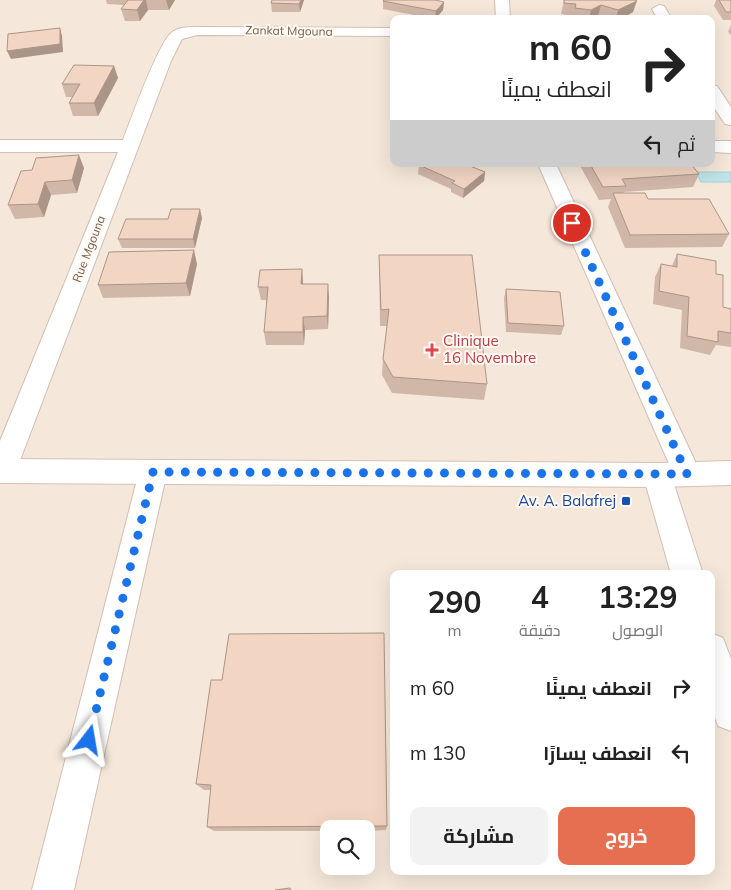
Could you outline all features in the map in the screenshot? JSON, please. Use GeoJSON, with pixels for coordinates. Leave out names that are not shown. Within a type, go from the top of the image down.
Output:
{"type":"FeatureCollection","features":[{"type":"Feature","properties":{"kind":"street"},"geometry":{"type":"LineString","coordinates":[[502,0],[503,15]]}},
{"type":"Feature","properties":{"kind":"street","name":"Zankat Mgouna"},"geometry":{"type":"LineString","coordinates":[[184,32],[390,32]]}},
{"type":"Feature","properties":{"kind":"street","name":"Rue Mgouna"},"geometry":{"type":"LineString","coordinates":[[1,471],[129,146],[172,43],[176,36],[184,32]]}},
{"type":"Feature","properties":{"kind":"street"},"geometry":{"type":"LineString","coordinates":[[715,96],[731,120]]}},
{"type":"Feature","properties":{"kind":"street"},"geometry":{"type":"LineString","coordinates":[[0,146],[129,146]]}},
{"type":"Feature","properties":{"kind":"street"},"geometry":{"type":"LineString","coordinates":[[715,146],[731,146]]}},
{"type":"Feature","properties":{"kind":"street"},"geometry":{"type":"LineString","coordinates":[[548,167],[687,474]]}},
{"type":"Feature","properties":{"kind":"street"},"geometry":{"type":"LineString","coordinates":[[1,471],[657,475],[731,473]]}},
{"type":"Feature","properties":{"kind":"street"},"geometry":{"type":"LineString","coordinates":[[53,890],[153,472]]}},
{"type":"Feature","properties":{"kind":"street"},"geometry":{"type":"LineString","coordinates":[[657,475],[686,570]]}},
{"type":"Feature","properties":{"kind":"street"},"geometry":{"type":"LineString","coordinates":[[715,663],[731,713]]}},
{"type":"Feature","properties":{"kind":"shaded area"},"geometry":{"type":"Polygon","coordinates":[[[0,0],[731,0],[731,890],[0,890],[0,0]]]}},
{"type":"Feature","properties":{"kind":"water"},"geometry":{"type":"Polygon","coordinates":[[[696,172],[731,172],[731,182],[701,182],[696,172]]]}},
{"type":"Feature","properties":{"kind":"building"},"geometry":{"type":"Polygon","coordinates":[[[128,0],[144,0],[137,10],[121,9],[128,0]]]}},
{"type":"Feature","properties":{"kind":"building"},"geometry":{"type":"Polygon","coordinates":[[[272,0],[301,0],[299,4],[271,3],[272,0]]]}},
{"type":"Feature","properties":{"kind":"building"},"geometry":{"type":"Polygon","coordinates":[[[384,0],[435,0],[444,2],[436,11],[384,0]]]}},
{"type":"Feature","properties":{"kind":"building"},"geometry":{"type":"Polygon","coordinates":[[[564,0],[637,1],[618,10],[601,5],[591,10],[575,8],[576,4],[564,3],[564,0]]]}},
{"type":"Feature","properties":{"kind":"building"},"geometry":{"type":"Polygon","coordinates":[[[719,0],[731,0],[731,12],[726,12],[719,0]]]}},
{"type":"Feature","properties":{"kind":"building"},"geometry":{"type":"Polygon","coordinates":[[[60,28],[60,44],[7,51],[8,34],[60,28]]]}},
{"type":"Feature","properties":{"kind":"building"},"geometry":{"type":"Polygon","coordinates":[[[74,65],[114,66],[94,103],[69,103],[80,84],[62,84],[74,65]]]}},
{"type":"Feature","properties":{"kind":"building"},"geometry":{"type":"Polygon","coordinates":[[[79,155],[72,180],[45,182],[38,204],[8,205],[21,171],[32,170],[36,158],[79,155]]]}},
{"type":"Feature","properties":{"kind":"building"},"geometry":{"type":"Polygon","coordinates":[[[424,167],[472,167],[485,172],[464,189],[452,183],[455,181],[424,167]]]}},
{"type":"Feature","properties":{"kind":"building"},"geometry":{"type":"Polygon","coordinates":[[[592,167],[693,167],[699,174],[622,179],[626,186],[603,187],[592,167]]]}},
{"type":"Feature","properties":{"kind":"building"},"geometry":{"type":"Polygon","coordinates":[[[613,193],[645,193],[648,199],[709,199],[729,234],[630,235],[613,193]]]}},
{"type":"Feature","properties":{"kind":"building"},"geometry":{"type":"Polygon","coordinates":[[[171,209],[200,209],[193,239],[118,239],[126,219],[168,219],[171,209]]]}},
{"type":"Feature","properties":{"kind":"building"},"geometry":{"type":"Polygon","coordinates":[[[194,250],[186,283],[98,285],[109,252],[194,250]]]}},
{"type":"Feature","properties":{"kind":"building"},"geometry":{"type":"Polygon","coordinates":[[[677,254],[716,261],[716,274],[723,275],[723,307],[731,309],[731,333],[718,331],[718,342],[687,336],[689,297],[659,291],[661,264],[677,267],[677,254]]]}},
{"type":"Feature","properties":{"kind":"building","name":"Clinique 16 Novembre"},"geometry":{"type":"Polygon","coordinates":[[[379,255],[472,255],[487,384],[393,377],[383,359],[389,309],[381,310],[379,255]]]}},
{"type":"Feature","properties":{"kind":"building"},"geometry":{"type":"Polygon","coordinates":[[[302,269],[301,284],[328,284],[327,316],[303,317],[303,332],[264,332],[268,287],[258,287],[260,270],[302,269]]]}},
{"type":"Feature","properties":{"kind":"building"},"geometry":{"type":"Polygon","coordinates":[[[506,289],[560,292],[564,326],[508,323],[506,289]]]}},
{"type":"Feature","properties":{"kind":"building"},"geometry":{"type":"Polygon","coordinates":[[[384,633],[387,826],[375,826],[375,820],[320,820],[320,826],[207,827],[211,785],[196,784],[211,680],[222,680],[229,634],[384,633]]]}},
{"type":"Feature","properties":{"kind":"building"},"geometry":{"type":"Polygon","coordinates":[[[290,888],[291,890],[275,890],[290,888]]]}},
{"type":"Feature","properties":{"kind":"place","name":"Clinique 16 Novembre"},"geometry":{"type":"Point","coordinates":[432,350]}},
{"type":"Feature","properties":{"kind":"place","name":"Av. A. Balafrej"},"geometry":{"type":"Point","coordinates":[626,501]}},
{"type":"Feature","properties":{"kind":"route"},"geometry":{"type":"LineString","coordinates":[[89,740],[153,472],[687,474],[601,282],[572,223]]}}]}
